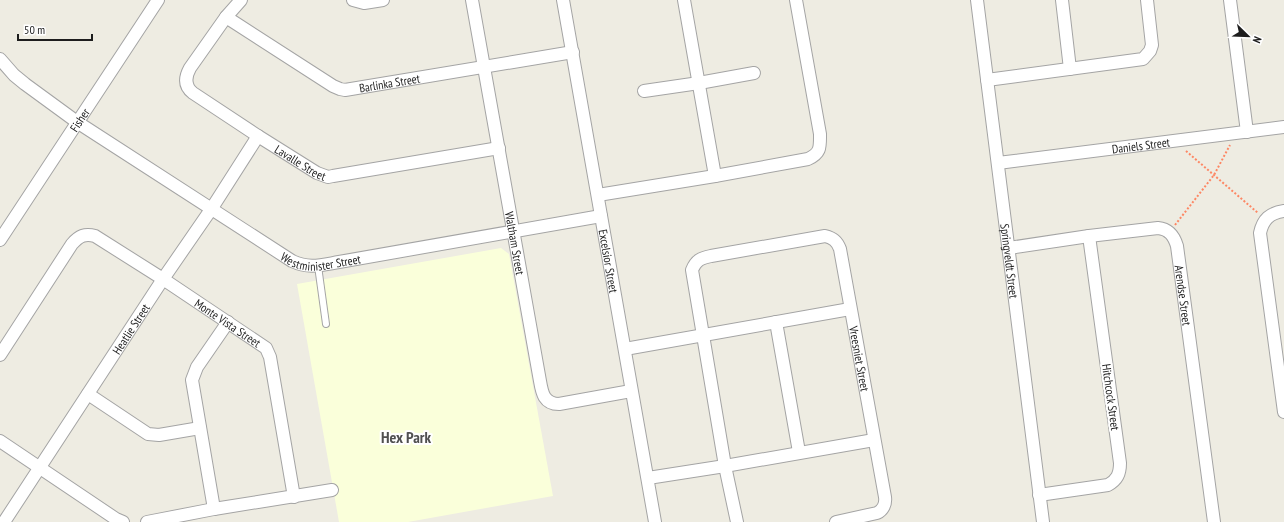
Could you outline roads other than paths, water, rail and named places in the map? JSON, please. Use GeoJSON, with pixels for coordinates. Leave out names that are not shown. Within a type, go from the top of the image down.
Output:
{"type":"FeatureCollection","features":[{"type":"Feature","properties":{"kind":"street","name":"Fisher"},"geometry":{"type":"LineString","coordinates":[[0,240],[158,0]]}},
{"type":"Feature","properties":{"kind":"street"},"geometry":{"type":"LineString","coordinates":[[226,17],[241,0]]}},
{"type":"Feature","properties":{"kind":"street"},"geometry":{"type":"LineString","coordinates":[[354,0],[364,3],[383,0]]}},
{"type":"Feature","properties":{"kind":"street","name":"Waltham Street"},"geometry":{"type":"LineString","coordinates":[[472,0],[544,398],[550,403],[559,404],[632,391]]}},
{"type":"Feature","properties":{"kind":"street","name":"Excelsior Street"},"geometry":{"type":"LineString","coordinates":[[563,0],[655,522]]}},
{"type":"Feature","properties":{"kind":"street"},"geometry":{"type":"LineString","coordinates":[[684,0],[715,176]]}},
{"type":"Feature","properties":{"kind":"street"},"geometry":{"type":"LineString","coordinates":[[598,195],[808,159],[816,155],[820,147],[820,134],[796,0]]}},
{"type":"Feature","properties":{"kind":"street","name":"Springveldt Street"},"geometry":{"type":"LineString","coordinates":[[977,0],[1043,522]]}},
{"type":"Feature","properties":{"kind":"street"},"geometry":{"type":"LineString","coordinates":[[1062,0],[1070,69]]}},
{"type":"Feature","properties":{"kind":"street"},"geometry":{"type":"LineString","coordinates":[[988,80],[1143,59],[1150,51],[1152,45],[1147,0]]}},
{"type":"Feature","properties":{"kind":"street"},"geometry":{"type":"LineString","coordinates":[[1230,0],[1242,133]]}},
{"type":"Feature","properties":{"kind":"street","name":"Barlinka Street"},"geometry":{"type":"LineString","coordinates":[[226,17],[340,90],[352,90],[573,52]]}},
{"type":"Feature","properties":{"kind":"street","name":"Lavalle Street"},"geometry":{"type":"LineString","coordinates":[[226,17],[190,68],[186,80],[189,90],[316,173],[328,177],[499,148]]}},
{"type":"Feature","properties":{"kind":"street","name":"Westminister Street"},"geometry":{"type":"LineString","coordinates":[[0,59],[25,84],[77,122],[292,261],[304,266],[318,266],[601,216]]}},
{"type":"Feature","properties":{"kind":"street"},"geometry":{"type":"LineString","coordinates":[[644,91],[698,84],[754,73]]}},
{"type":"Feature","properties":{"kind":"street","name":"Daniels Street"},"geometry":{"type":"LineString","coordinates":[[998,163],[1284,127]]}},
{"type":"Feature","properties":{"kind":"street","name":"Heatlie Street"},"geometry":{"type":"LineString","coordinates":[[4,522],[258,136]]}},
{"type":"Feature","properties":{"kind":"street"},"geometry":{"type":"LineString","coordinates":[[1284,211],[1273,214],[1265,219],[1261,228],[1260,240],[1284,412]]}},
{"type":"Feature","properties":{"kind":"street","name":"Arendse Street"},"geometry":{"type":"LineString","coordinates":[[1089,236],[1158,228],[1165,229],[1173,236],[1177,246],[1214,522]]}},
{"type":"Feature","properties":{"kind":"street","name":"Monte Vista Street"},"geometry":{"type":"LineString","coordinates":[[0,355],[76,240],[86,234],[95,236],[163,279],[266,348],[270,354],[294,497]]}},
{"type":"Feature","properties":{"kind":"street"},"geometry":{"type":"LineString","coordinates":[[1009,248],[1089,236]]}},
{"type":"Feature","properties":{"kind":"street","name":"Hitchcock Street"},"geometry":{"type":"LineString","coordinates":[[1039,495],[1108,485],[1116,479],[1120,470],[1089,236]]}},
{"type":"Feature","properties":{"kind":"street","name":"Vreesniet Street"},"geometry":{"type":"LineString","coordinates":[[703,335],[692,270],[695,262],[703,258],[820,237],[828,237],[836,241],[838,245],[886,501],[877,513],[836,522]]}},
{"type":"Feature","properties":{"kind":"street"},"geometry":{"type":"LineString","coordinates":[[625,349],[850,309]]}},
{"type":"Feature","properties":{"kind":"street"},"geometry":{"type":"LineString","coordinates":[[214,509],[193,384],[193,376],[228,322]]}},
{"type":"Feature","properties":{"kind":"street"},"geometry":{"type":"LineString","coordinates":[[776,322],[799,452]]}},
{"type":"Feature","properties":{"kind":"street"},"geometry":{"type":"LineString","coordinates":[[703,335],[725,466],[738,522]]}},
{"type":"Feature","properties":{"kind":"street"},"geometry":{"type":"LineString","coordinates":[[88,394],[148,434],[159,435],[200,428]]}},
{"type":"Feature","properties":{"kind":"street"},"geometry":{"type":"LineString","coordinates":[[648,478],[874,440]]}},
{"type":"Feature","properties":{"kind":"street"},"geometry":{"type":"LineString","coordinates":[[0,441],[116,519],[123,522]]}},
{"type":"Feature","properties":{"kind":"street"},"geometry":{"type":"LineString","coordinates":[[147,522],[214,509],[332,490]]}},
{"type":"Feature","properties":{"kind":"lane"},"geometry":{"type":"LineString","coordinates":[[318,266],[326,324]]}},
{"type":"Feature","properties":{"kind":"district","name":"Hex Park"},"geometry":{"type":"Point","coordinates":[406,437]}}]}
